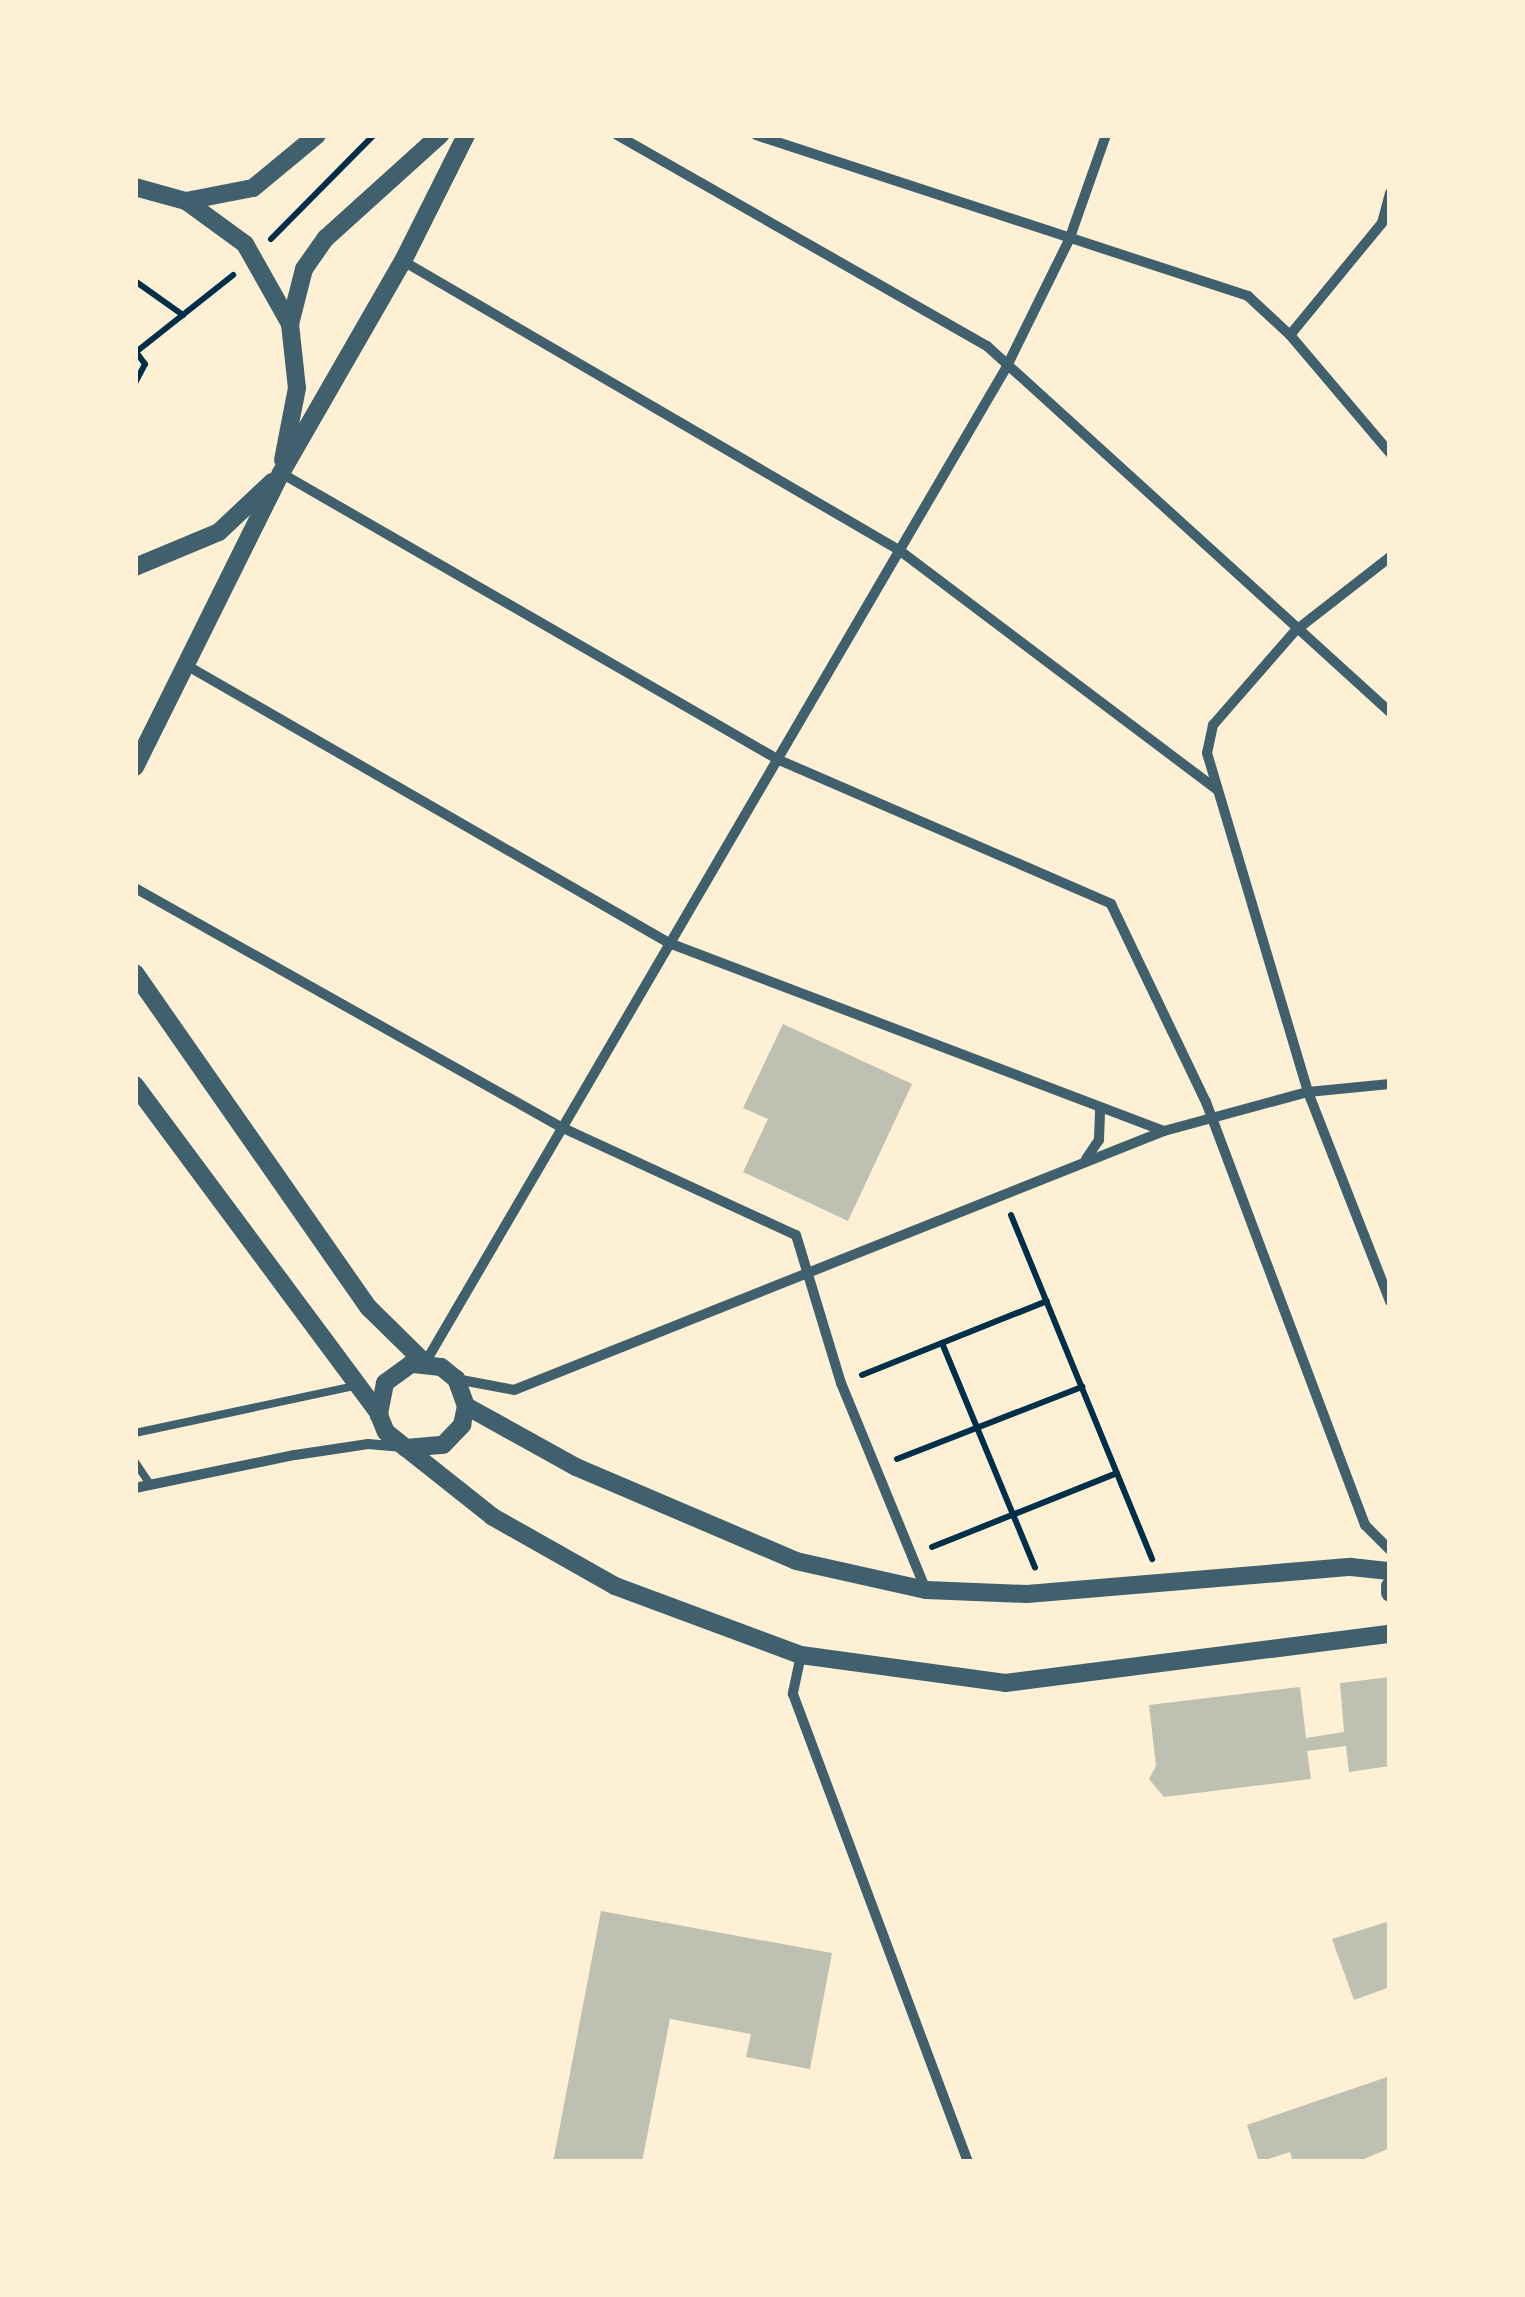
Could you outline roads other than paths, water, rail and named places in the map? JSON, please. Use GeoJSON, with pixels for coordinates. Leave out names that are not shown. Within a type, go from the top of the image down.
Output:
{"type":"FeatureCollection","features":[{"type":"Feature","properties":{"kind":"street"},"geometry":{"type":"LineString","coordinates":[[186,200],[253,188],[317,135]]}},
{"type":"Feature","properties":{"kind":"street"},"geometry":{"type":"LineString","coordinates":[[135,567],[219,532],[281,473],[296,388],[290,324],[304,269],[326,238],[440,135]]}},
{"type":"Feature","properties":{"kind":"street"},"geometry":{"type":"LineString","coordinates":[[135,767],[281,473],[403,261],[466,135]]}},
{"type":"Feature","properties":{"kind":"street"},"geometry":{"type":"LineString","coordinates":[[618,135],[986,346],[1295,631],[1390,712]]}},
{"type":"Feature","properties":{"kind":"street"},"geometry":{"type":"LineString","coordinates":[[756,135],[1248,296],[1290,335],[1390,453]]}},
{"type":"Feature","properties":{"kind":"street"},"geometry":{"type":"LineString","coordinates":[[379,1415],[386,1383],[398,1370],[424,1364],[1006,368],[1069,240],[1106,135]]}},
{"type":"Feature","properties":{"kind":"street"},"geometry":{"type":"LineString","coordinates":[[135,187],[186,200],[245,244],[290,324]]}},
{"type":"Feature","properties":{"kind":"street"},"geometry":{"type":"LineString","coordinates":[[1290,335],[1386,224],[1390,194]]}},
{"type":"Feature","properties":{"kind":"street"},"geometry":{"type":"LineString","coordinates":[[403,261],[899,550],[1217,790]]}},
{"type":"Feature","properties":{"kind":"street"},"geometry":{"type":"LineString","coordinates":[[281,473],[779,760],[1110,904],[1212,1117],[1365,1525],[1390,1550]]}},
{"type":"Feature","properties":{"kind":"street"},"geometry":{"type":"LineString","coordinates":[[1390,558],[1295,631],[1213,725],[1207,754],[1308,1092],[1390,1302]]}},
{"type":"Feature","properties":{"kind":"street"},"geometry":{"type":"LineString","coordinates":[[186,665],[669,943],[1100,1110],[1164,1131]]}},
{"type":"Feature","properties":{"kind":"street"},"geometry":{"type":"LineString","coordinates":[[135,888],[562,1128],[796,1235],[842,1383],[926,1590]]}},
{"type":"Feature","properties":{"kind":"street"},"geometry":{"type":"LineString","coordinates":[[135,974],[369,1308],[424,1364],[456,1379],[514,1390],[1164,1131],[1308,1092],[1390,1084]]}},
{"type":"Feature","properties":{"kind":"street"},"geometry":{"type":"LineString","coordinates":[[135,991],[155,998]]}},
{"type":"Feature","properties":{"kind":"street"},"geometry":{"type":"LineString","coordinates":[[135,1085],[358,1385],[386,1432],[493,1517],[615,1586],[801,1655],[1005,1683],[1390,1634]]}},
{"type":"Feature","properties":{"kind":"street"},"geometry":{"type":"LineString","coordinates":[[1080,1163],[1099,1140],[1100,1110]]}},
{"type":"Feature","properties":{"kind":"street"},"geometry":{"type":"LineString","coordinates":[[135,1488],[368,1444],[406,1448],[443,1445],[462,1425],[466,1406],[456,1379]]}},
{"type":"Feature","properties":{"kind":"street"},"geometry":{"type":"LineString","coordinates":[[466,1406],[576,1467],[796,1561],[926,1590],[1043,1593],[1350,1567],[1390,1572]]}},
{"type":"Feature","properties":{"kind":"street"},"geometry":{"type":"LineString","coordinates":[[801,1655],[794,1694],[968,2162]]}},
{"type":"Feature","properties":{"kind":"lane"},"geometry":{"type":"LineString","coordinates":[[135,1433],[358,1385]]}},
{"type":"Feature","properties":{"kind":"lane"},"geometry":{"type":"LineString","coordinates":[[135,1462],[150,1484]]}}]}
